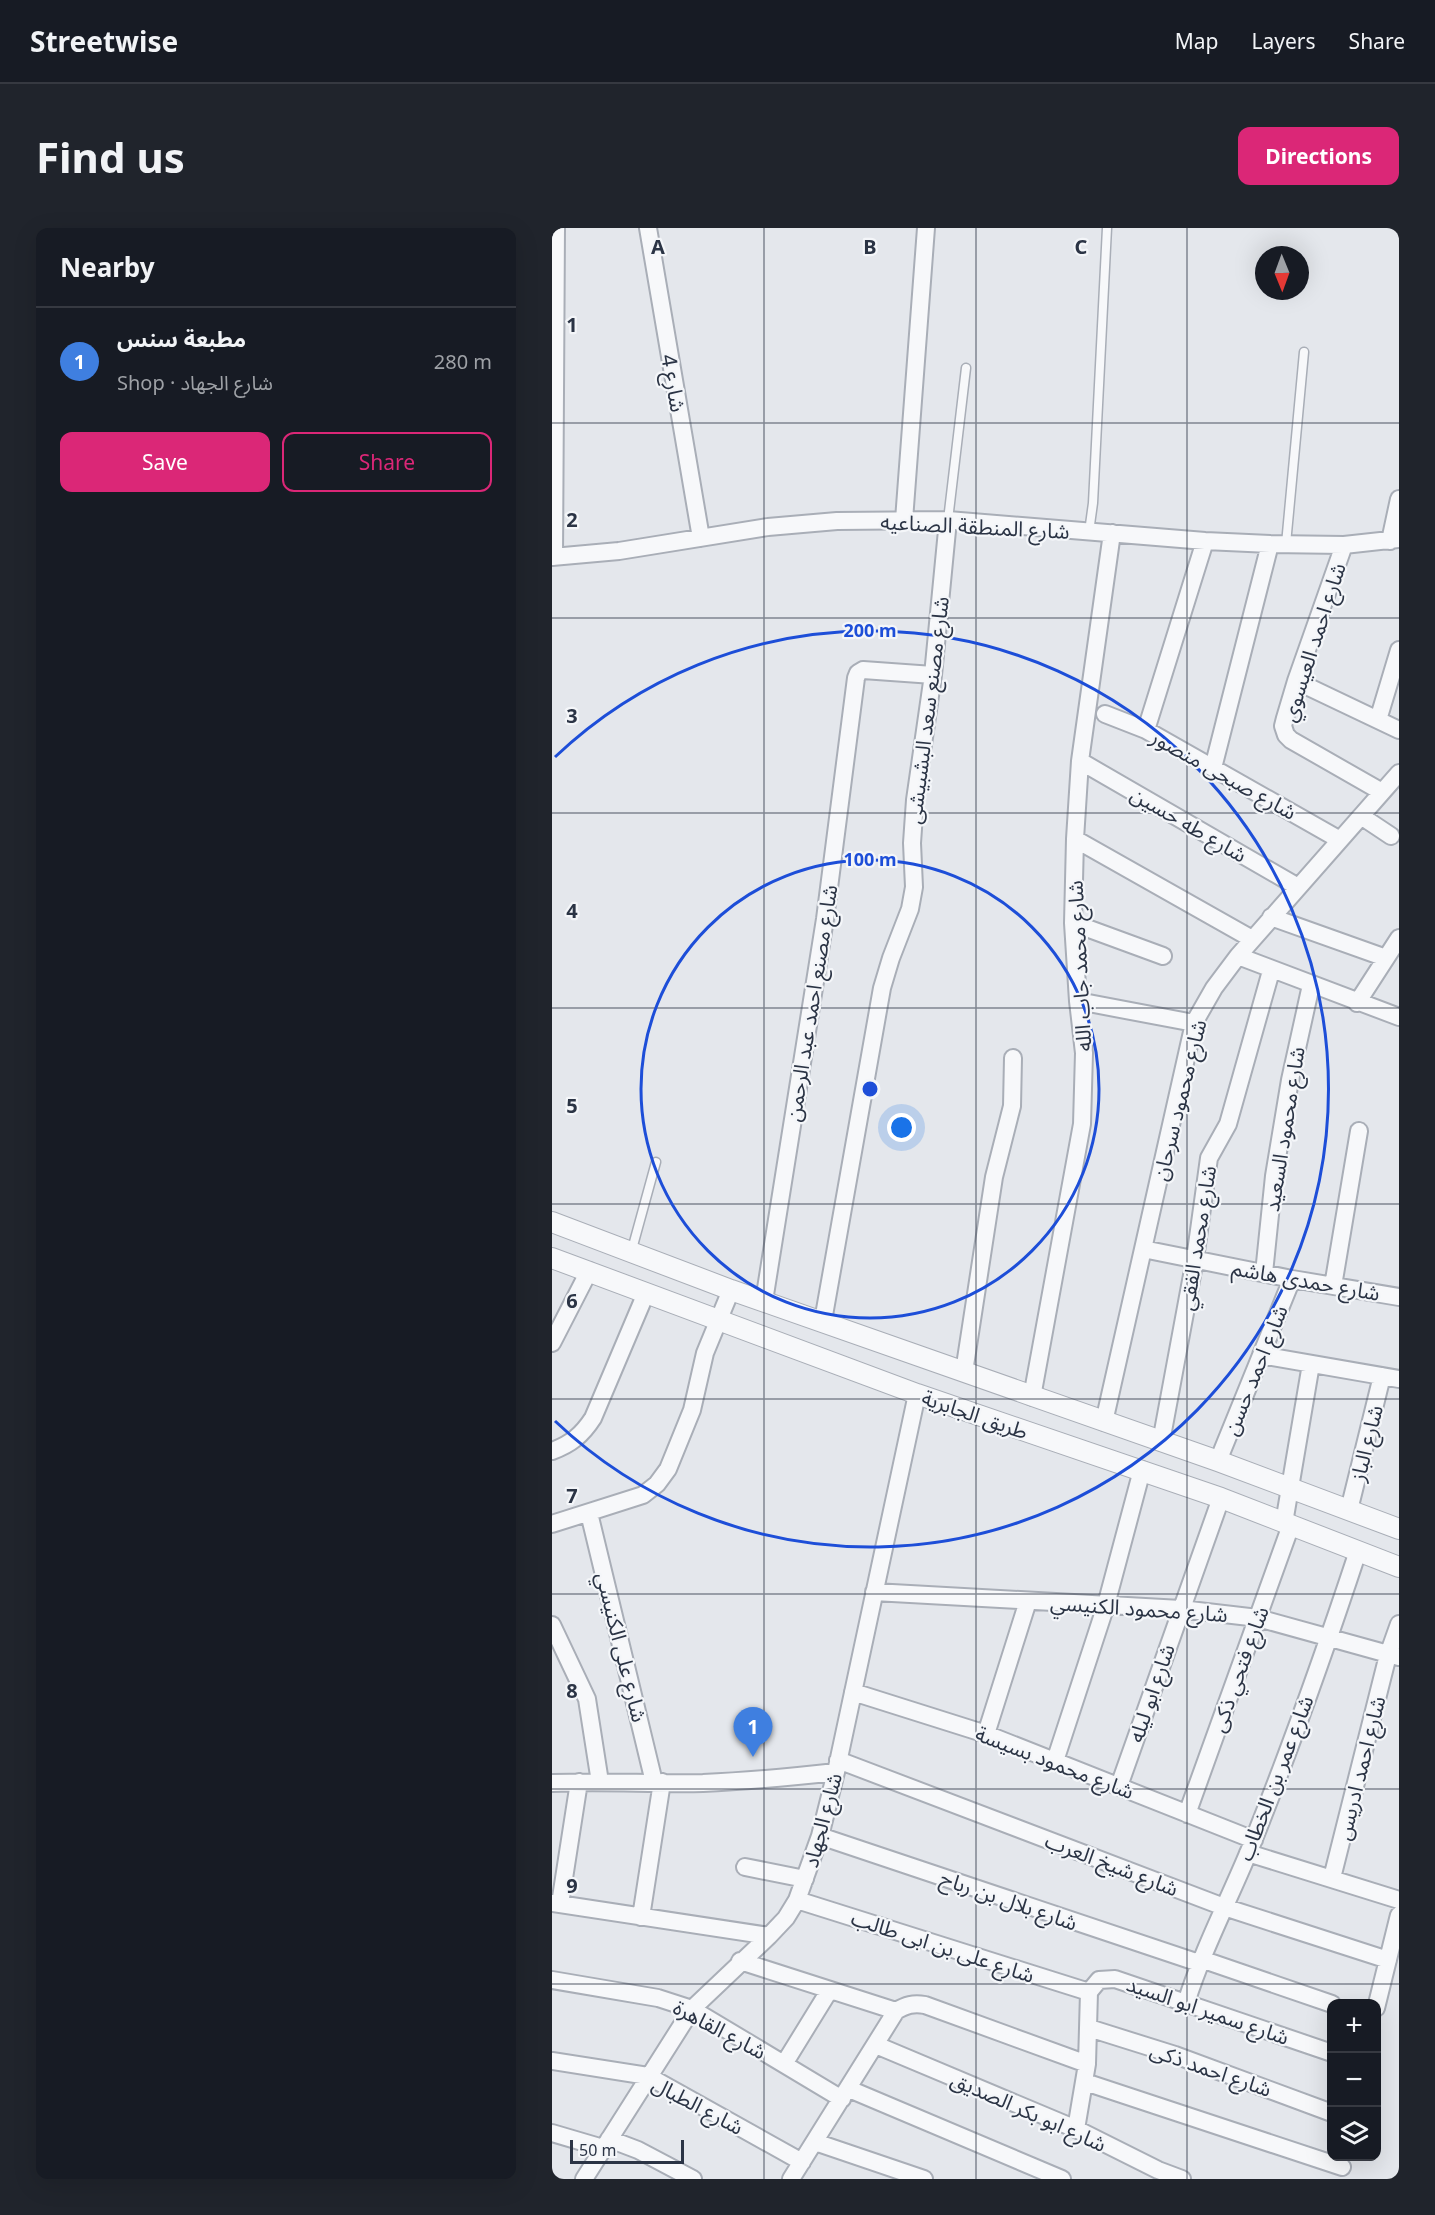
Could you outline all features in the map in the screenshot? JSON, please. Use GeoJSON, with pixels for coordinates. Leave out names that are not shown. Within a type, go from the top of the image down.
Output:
{"type":"FeatureCollection","features":[{"type":"Feature","properties":{"kind":"street"},"geometry":{"type":"LineString","coordinates":[[553,557],[556,228]]}},
{"type":"Feature","properties":{"kind":"street","name":"شارع 4"},"geometry":{"type":"LineString","coordinates":[[648,228],[701,538]]}},
{"type":"Feature","properties":{"kind":"street"},"geometry":{"type":"LineString","coordinates":[[904,520],[926,228]]}},
{"type":"Feature","properties":{"kind":"street"},"geometry":{"type":"LineString","coordinates":[[1394,540],[1399,499]]}},
{"type":"Feature","properties":{"kind":"street","name":"شارع المنطقة الصناعيه"},"geometry":{"type":"LineString","coordinates":[[553,557],[619,551],[768,527],[837,521],[948,520],[1205,541],[1278,544],[1344,545],[1394,540]]}},
{"type":"Feature","properties":{"kind":"street","name":"شارع مصنع سعد البشبيشى"},"geometry":{"type":"LineString","coordinates":[[823,1321],[882,988],[910,909],[914,887],[912,843],[915,800],[933,675],[948,520]]}},
{"type":"Feature","properties":{"kind":"street","name":"شارع محمد جاب الله"},"geometry":{"type":"LineString","coordinates":[[1032,1397],[1082,1124],[1084,1053],[1073,923],[1075,839],[1080,761],[1112,533]]}},
{"type":"Feature","properties":{"kind":"street"},"geometry":{"type":"LineString","coordinates":[[1146,730],[1205,541]]}},
{"type":"Feature","properties":{"kind":"street"},"geometry":{"type":"LineString","coordinates":[[1213,768],[1278,544]]}},
{"type":"Feature","properties":{"kind":"street","name":"شارع احمد العيسوي"},"geometry":{"type":"LineString","coordinates":[[1344,545],[1296,681],[1283,726],[1286,735],[1291,740],[1382,792]]}},
{"type":"Feature","properties":{"kind":"street"},"geometry":{"type":"LineString","coordinates":[[1378,720],[1399,650]]}},
{"type":"Feature","properties":{"kind":"street","name":"شارع مصنع احمد عبد الرحمن"},"geometry":{"type":"LineString","coordinates":[[764,1301],[825,919],[856,678],[863,670],[933,675]]}},
{"type":"Feature","properties":{"kind":"street"},"geometry":{"type":"LineString","coordinates":[[1296,681],[1399,730]]}},
{"type":"Feature","properties":{"kind":"street","name":"شارع صبحى منصور"},"geometry":{"type":"LineString","coordinates":[[1105,714],[1146,730],[1340,840]]}},
{"type":"Feature","properties":{"kind":"street","name":"شارع طه حسين"},"geometry":{"type":"LineString","coordinates":[[1080,761],[1298,887]]}},
{"type":"Feature","properties":{"kind":"street","name":"شارع محمود سرحان"},"geometry":{"type":"LineString","coordinates":[[1104,1422],[1194,1023],[1214,988],[1238,956],[1399,773]]}},
{"type":"Feature","properties":{"kind":"street"},"geometry":{"type":"LineString","coordinates":[[1361,816],[1391,836]]}},
{"type":"Feature","properties":{"kind":"street"},"geometry":{"type":"LineString","coordinates":[[1075,839],[1252,939]]}},
{"type":"Feature","properties":{"kind":"street"},"geometry":{"type":"LineString","coordinates":[[1271,917],[1386,958]]}},
{"type":"Feature","properties":{"kind":"street"},"geometry":{"type":"LineString","coordinates":[[1073,923],[1163,956]]}},
{"type":"Feature","properties":{"kind":"street"},"geometry":{"type":"LineString","coordinates":[[1357,1003],[1399,938]]}},
{"type":"Feature","properties":{"kind":"street"},"geometry":{"type":"LineString","coordinates":[[1238,956],[1399,1017]]}},
{"type":"Feature","properties":{"kind":"street","name":"شارع محمد الفقي"},"geometry":{"type":"LineString","coordinates":[[1161,1442],[1195,1259],[1209,1158],[1228,1124],[1271,970]]}},
{"type":"Feature","properties":{"kind":"street","name":"شارع محمود السعيد"},"geometry":{"type":"LineString","coordinates":[[1264,1273],[1274,1176],[1288,1091],[1311,985]]}},
{"type":"Feature","properties":{"kind":"street"},"geometry":{"type":"LineString","coordinates":[[1078,1001],[1194,1023]]}},
{"type":"Feature","properties":{"kind":"street"},"geometry":{"type":"LineString","coordinates":[[964,1372],[994,1177],[1012,1106],[1013,1058]]}},
{"type":"Feature","properties":{"kind":"street"},"geometry":{"type":"LineString","coordinates":[[1333,1286],[1359,1131]]}},
{"type":"Feature","properties":{"kind":"street","name":"طريق الجابرية"},"geometry":{"type":"LineString","coordinates":[[552,1222],[731,1290],[1218,1461],[1399,1529]]}},
{"type":"Feature","properties":{"kind":"street","name":"شارع حمدى هاشم"},"geometry":{"type":"LineString","coordinates":[[1143,1249],[1292,1279],[1399,1297]]}},
{"type":"Feature","properties":{"kind":"street","name":"طريق الجابرية"},"geometry":{"type":"LineString","coordinates":[[552,1258],[917,1394],[1221,1498],[1399,1567]]}},
{"type":"Feature","properties":{"kind":"street"},"geometry":{"type":"LineString","coordinates":[[552,1343],[589,1271]]}},
{"type":"Feature","properties":{"kind":"street","name":"شارع احمد حسن"},"geometry":{"type":"LineString","coordinates":[[1218,1461],[1292,1279]]}},
{"type":"Feature","properties":{"kind":"street"},"geometry":{"type":"LineString","coordinates":[[552,1524],[643,1495],[657,1484],[668,1469],[692,1410],[705,1353],[731,1290]]}},
{"type":"Feature","properties":{"kind":"street"},"geometry":{"type":"LineString","coordinates":[[552,1451],[576,1439],[593,1419],[646,1293]]}},
{"type":"Feature","properties":{"kind":"street"},"geometry":{"type":"LineString","coordinates":[[1261,1355],[1391,1377]]}},
{"type":"Feature","properties":{"kind":"street","name":"شارع فتحي ذكى"},"geometry":{"type":"LineString","coordinates":[[1187,1814],[1258,1618],[1287,1524],[1311,1364]]}},
{"type":"Feature","properties":{"kind":"street","name":"شارع الباز"},"geometry":{"type":"LineString","coordinates":[[1349,1510],[1391,1377]]}},
{"type":"Feature","properties":{"kind":"street","name":"شارع الجهاد"},"geometry":{"type":"LineString","coordinates":[[584,2179],[692,2009],[740,1961],[769,1936],[786,1918],[797,1900],[820,1836],[837,1766],[917,1394]]}},
{"type":"Feature","properties":{"kind":"street"},"geometry":{"type":"LineString","coordinates":[[1055,1761],[1106,1605],[1142,1470]]}},
{"type":"Feature","properties":{"kind":"street","name":"شارع ابو ليله"},"geometry":{"type":"LineString","coordinates":[[1119,1786],[1221,1498]]}},
{"type":"Feature","properties":{"kind":"street","name":"شارع على الكنيسي"},"geometry":{"type":"LineString","coordinates":[[589,1513],[658,1782]]}},
{"type":"Feature","properties":{"kind":"street","name":"شارع عمر بن الخطاب"},"geometry":{"type":"LineString","coordinates":[[1186,2003],[1200,1961],[1251,1847],[1329,1638],[1358,1551]]}},
{"type":"Feature","properties":{"kind":"street","name":"شارع محمود الكنيسي"},"geometry":{"type":"LineString","coordinates":[[874,1592],[1181,1609],[1258,1618],[1394,1656]]}},
{"type":"Feature","properties":{"kind":"street"},"geometry":{"type":"LineString","coordinates":[[986,1734],[1028,1601]]}},
{"type":"Feature","properties":{"kind":"street"},"geometry":{"type":"LineString","coordinates":[[552,1624],[587,1699],[600,1782]]}},
{"type":"Feature","properties":{"kind":"street","name":"شارع احمد ادريس"},"geometry":{"type":"LineString","coordinates":[[1332,1878],[1394,1656],[1399,1624]]}},
{"type":"Feature","properties":{"kind":"street","name":"شارع محمود بسيسة"},"geometry":{"type":"LineString","coordinates":[[853,1692],[986,1734],[1187,1814],[1251,1847],[1332,1878],[1399,1900]]}},
{"type":"Feature","properties":{"kind":"street"},"geometry":{"type":"LineString","coordinates":[[552,1783],[743,1781],[837,1766]]}},
{"type":"Feature","properties":{"kind":"street","name":"شارع شيخ العرب"},"geometry":{"type":"LineString","coordinates":[[837,1766],[1224,1907],[1388,1960]]}},
{"type":"Feature","properties":{"kind":"street"},"geometry":{"type":"LineString","coordinates":[[579,1782],[556,1904],[769,1936]]}},
{"type":"Feature","properties":{"kind":"street"},"geometry":{"type":"LineString","coordinates":[[641,1917],[658,1782]]}},
{"type":"Feature","properties":{"kind":"street","name":"شارع بلال بن رباح"},"geometry":{"type":"LineString","coordinates":[[820,1836],[1327,2002]]}},
{"type":"Feature","properties":{"kind":"street"},"geometry":{"type":"LineString","coordinates":[[745,1867],[805,1879]]}},
{"type":"Feature","properties":{"kind":"street","name":"شارع على بن ابى طالب"},"geometry":{"type":"LineString","coordinates":[[797,1900],[1089,1992]]}},
{"type":"Feature","properties":{"kind":"street"},"geometry":{"type":"LineString","coordinates":[[1379,1999],[1399,1915]]}},
{"type":"Feature","properties":{"kind":"street"},"geometry":{"type":"LineString","coordinates":[[740,1961],[896,2011]]}},
{"type":"Feature","properties":{"kind":"street","name":"شارع سمير ابو السيد"},"geometry":{"type":"LineString","coordinates":[[1089,1992],[1099,1980],[1115,1979],[1327,2051]]}},
{"type":"Feature","properties":{"kind":"street","name":"شارع القاهرة"},"geometry":{"type":"LineString","coordinates":[[552,1980],[658,1998],[692,2009],[784,2064],[845,2094],[1062,2179]]}},
{"type":"Feature","properties":{"kind":"street"},"geometry":{"type":"LineString","coordinates":[[784,2064],[829,1991]]}},
{"type":"Feature","properties":{"kind":"street"},"geometry":{"type":"LineString","coordinates":[[1076,2129],[1087,2064],[1089,1992]]}},
{"type":"Feature","properties":{"kind":"street"},"geometry":{"type":"LineString","coordinates":[[791,2179],[896,2011],[906,2005],[915,2003],[924,2005],[1087,2064]]}},
{"type":"Feature","properties":{"kind":"street","name":"شارع احمد ذكى"},"geometry":{"type":"LineString","coordinates":[[1089,2028],[1185,2058],[1327,2111]]}},
{"type":"Feature","properties":{"kind":"street","name":"شارع ابو بكر الصديق"},"geometry":{"type":"LineString","coordinates":[[876,2045],[1076,2129],[1158,2170],[1182,2179]]}},
{"type":"Feature","properties":{"kind":"street","name":"شارع الطبال"},"geometry":{"type":"LineString","coordinates":[[552,2061],[648,2076],[802,2162]]}},
{"type":"Feature","properties":{"kind":"street"},"geometry":{"type":"LineString","coordinates":[[1084,2082],[1342,2168]]}},
{"type":"Feature","properties":{"kind":"street"},"geometry":{"type":"LineString","coordinates":[[552,2133],[638,2150],[693,2179]]}},
{"type":"Feature","properties":{"kind":"street"},"geometry":{"type":"LineString","coordinates":[[815,2142],[924,2179]]}},
{"type":"Feature","properties":{"kind":"lane"},"geometry":{"type":"LineString","coordinates":[[1089,532],[1093,503],[1107,228]]}},
{"type":"Feature","properties":{"kind":"lane"},"geometry":{"type":"LineString","coordinates":[[1278,544],[1304,352]]}},
{"type":"Feature","properties":{"kind":"lane"},"geometry":{"type":"LineString","coordinates":[[948,520],[966,368]]}},
{"type":"Feature","properties":{"kind":"lane"},"geometry":{"type":"LineString","coordinates":[[631,1253],[656,1162]]}},
{"type":"Feature","properties":{"kind":"place","name":"مطبعة سنس"},"geometry":{"type":"Point","coordinates":[753,1757]}}]}
